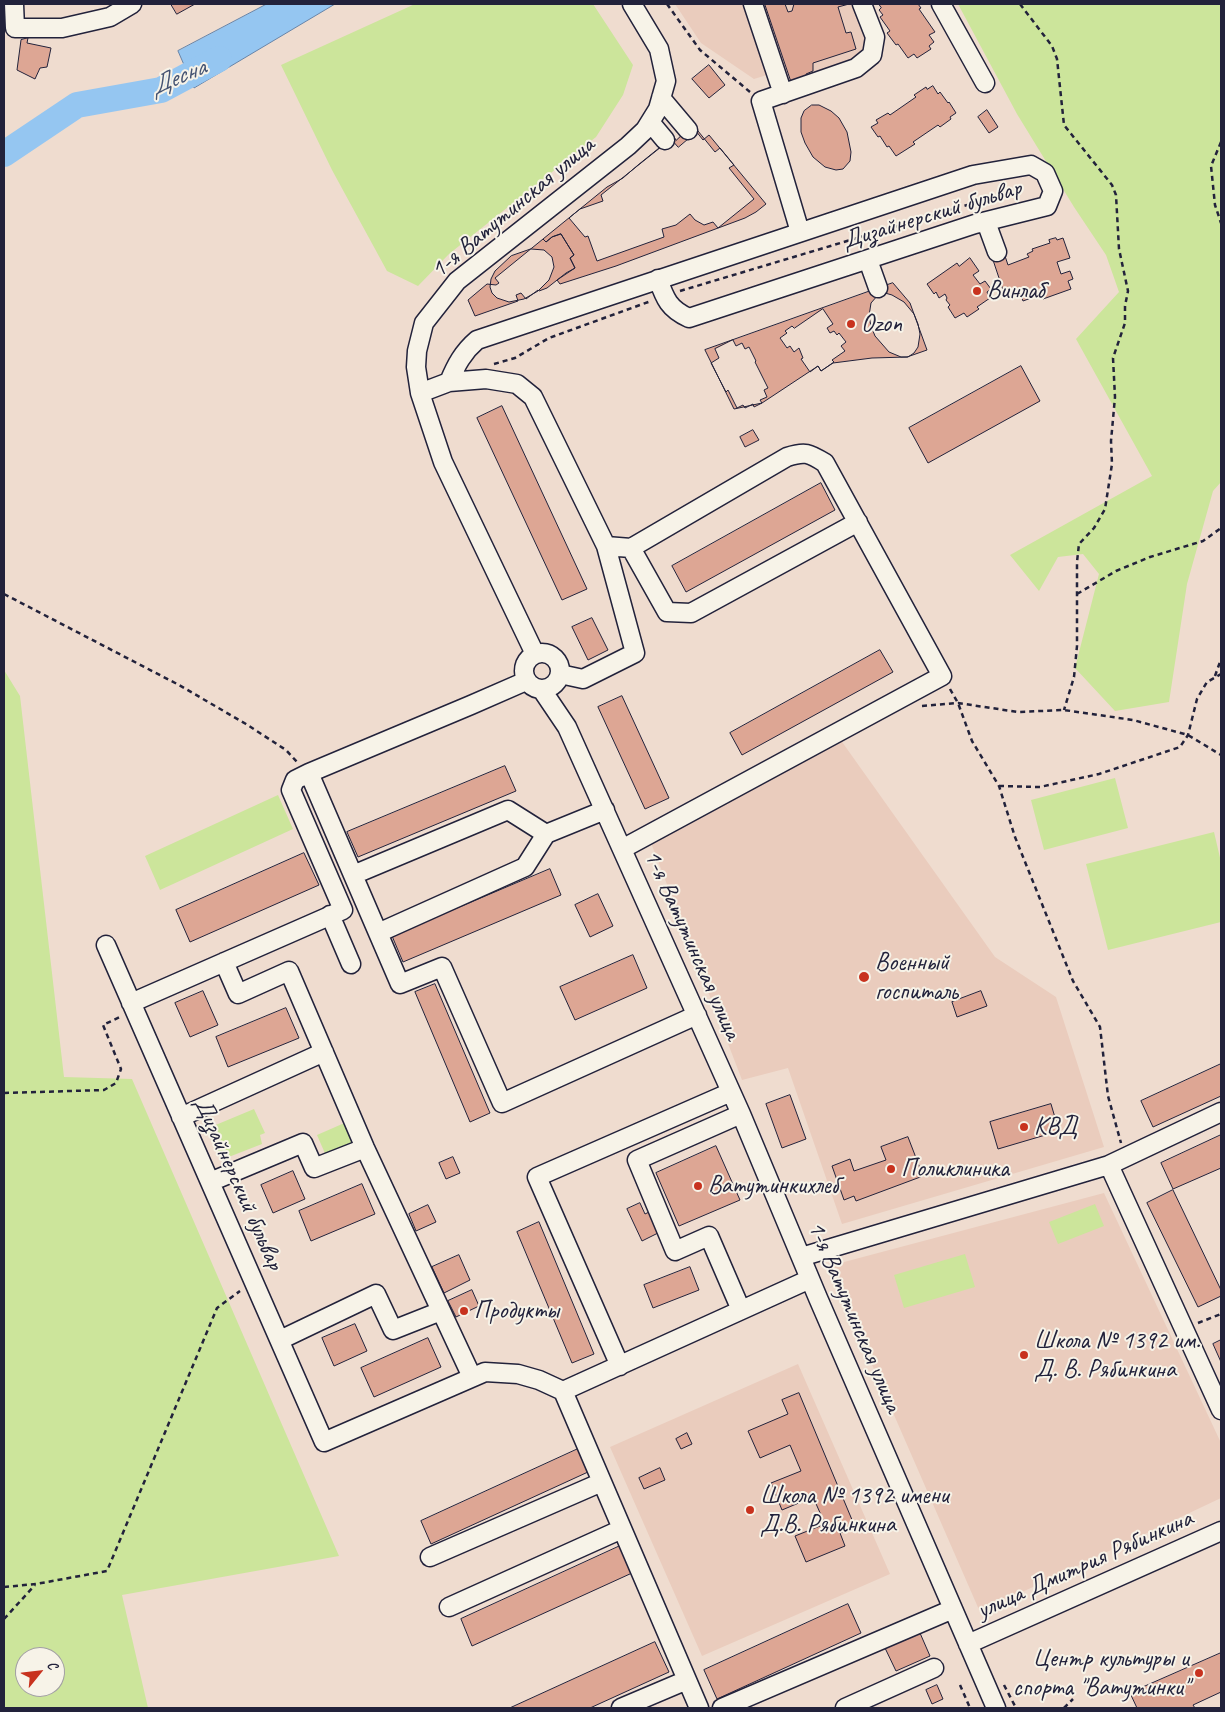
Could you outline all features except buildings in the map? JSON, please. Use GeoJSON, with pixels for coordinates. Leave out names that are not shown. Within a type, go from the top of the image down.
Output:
{"type":"FeatureCollection","features":[{"type":"Feature","properties":{"kind":"street"},"geometry":{"type":"LineString","coordinates":[[14,4],[15,28],[62,28],[110,17],[132,4]]}},
{"type":"Feature","properties":{"kind":"street"},"geometry":{"type":"LineString","coordinates":[[632,4],[659,49],[666,81],[656,109]]}},
{"type":"Feature","properties":{"kind":"street"},"geometry":{"type":"LineString","coordinates":[[753,4],[782,94]]}},
{"type":"Feature","properties":{"kind":"street"},"geometry":{"type":"LineString","coordinates":[[800,232],[761,101],[856,68],[872,56],[875,38],[862,4]]}},
{"type":"Feature","properties":{"kind":"street"},"geometry":{"type":"LineString","coordinates":[[941,4],[985,83]]}},
{"type":"Feature","properties":{"kind":"street"},"geometry":{"type":"LineString","coordinates":[[656,109],[678,135],[656,109]]}},
{"type":"Feature","properties":{"kind":"street","name":"1-я Ватутинская улица"},"geometry":{"type":"LineString","coordinates":[[535,654],[443,462],[420,393],[416,367],[417,351],[424,323],[448,290],[501,245],[628,146],[645,130],[656,109]]}},
{"type":"Feature","properties":{"kind":"street","name":"Дизайнерский бульвар"},"geometry":{"type":"LineString","coordinates":[[448,382],[456,363],[466,349],[477,340],[661,288],[800,232],[973,175],[1031,164],[1045,173],[1053,191],[1047,206],[986,222],[689,318],[676,312],[661,288]]}},
{"type":"Feature","properties":{"kind":"street"},"geometry":{"type":"LineString","coordinates":[[986,222],[997,252]]}},
{"type":"Feature","properties":{"kind":"street"},"geometry":{"type":"LineString","coordinates":[[868,260],[878,288]]}},
{"type":"Feature","properties":{"kind":"street"},"geometry":{"type":"LineString","coordinates":[[420,393],[448,382],[486,379],[517,384],[533,397],[606,546],[635,653],[583,679],[559,677]]}},
{"type":"Feature","properties":{"kind":"street"},"geometry":{"type":"LineString","coordinates":[[606,546],[631,548],[787,456],[801,452],[814,456],[825,463],[942,676],[622,849]]}},
{"type":"Feature","properties":{"kind":"street"},"geometry":{"type":"LineString","coordinates":[[631,548],[667,612],[691,613],[858,522]]}},
{"type":"Feature","properties":{"kind":"street"},"geometry":{"type":"LineString","coordinates":[[535,654],[548,654],[553,657],[560,668],[559,677],[554,685],[542,690],[535,689],[526,681],[523,668],[525,662],[535,654]]}},
{"type":"Feature","properties":{"kind":"street","name":"1-я Ватутинская улица"},"geometry":{"type":"LineString","coordinates":[[559,677],[567,727]]}},
{"type":"Feature","properties":{"kind":"street"},"geometry":{"type":"LineString","coordinates":[[132,1006],[224,962],[343,910],[291,790],[296,780],[526,681]]}},
{"type":"Feature","properties":{"kind":"street","name":"1-я Ватутинская улица"},"geometry":{"type":"LineString","coordinates":[[542,690],[567,727],[697,1015],[996,1708]]}},
{"type":"Feature","properties":{"kind":"street"},"geometry":{"type":"LineString","coordinates":[[309,773],[400,984],[442,967],[502,1103],[697,1015]]}},
{"type":"Feature","properties":{"kind":"street"},"geometry":{"type":"LineString","coordinates":[[353,874],[508,810],[546,834]]}},
{"type":"Feature","properties":{"kind":"street"},"geometry":{"type":"LineString","coordinates":[[378,933],[525,867],[546,834],[605,810]]}},
{"type":"Feature","properties":{"kind":"street"},"geometry":{"type":"LineString","coordinates":[[330,915],[351,964]]}},
{"type":"Feature","properties":{"kind":"street","name":"Дизайнерский бульвар"},"geometry":{"type":"LineString","coordinates":[[106,945],[324,1442],[472,1378]]}},
{"type":"Feature","properties":{"kind":"street"},"geometry":{"type":"LineString","coordinates":[[224,962],[238,994],[289,971],[365,1148],[472,1378],[485,1372],[518,1374],[539,1380],[563,1392],[699,1708]]}},
{"type":"Feature","properties":{"kind":"street"},"geometry":{"type":"LineString","coordinates":[[181,1116],[324,1052]]}},
{"type":"Feature","properties":{"kind":"street"},"geometry":{"type":"LineString","coordinates":[[620,1366],[537,1177],[731,1092]]}},
{"type":"Feature","properties":{"kind":"street"},"geometry":{"type":"LineString","coordinates":[[800,1257],[1109,1165],[1221,1112]]}},
{"type":"Feature","properties":{"kind":"street"},"geometry":{"type":"LineString","coordinates":[[740,1114],[637,1160],[675,1251],[709,1236],[741,1310]]}},
{"type":"Feature","properties":{"kind":"street"},"geometry":{"type":"LineString","coordinates":[[210,1182],[303,1144],[314,1168],[365,1148]]}},
{"type":"Feature","properties":{"kind":"street"},"geometry":{"type":"LineString","coordinates":[[1109,1165],[1221,1410]]}},
{"type":"Feature","properties":{"kind":"street"},"geometry":{"type":"LineString","coordinates":[[563,1392],[810,1279]]}},
{"type":"Feature","properties":{"kind":"street"},"geometry":{"type":"LineString","coordinates":[[280,1340],[376,1294],[393,1330],[442,1311]]}},
{"type":"Feature","properties":{"kind":"street"},"geometry":{"type":"LineString","coordinates":[[430,1557],[602,1482]]}},
{"type":"Feature","properties":{"kind":"street"},"geometry":{"type":"LineString","coordinates":[[449,1607],[622,1529]]}},
{"type":"Feature","properties":{"kind":"street","name":"улица Дмитрия Рябинкина"},"geometry":{"type":"LineString","coordinates":[[968,1644],[1221,1531]]}},
{"type":"Feature","properties":{"kind":"street"},"geometry":{"type":"LineString","coordinates":[[722,1708],[953,1608]]}},
{"type":"Feature","properties":{"kind":"street"},"geometry":{"type":"LineString","coordinates":[[845,1708],[934,1668]]}},
{"type":"Feature","properties":{"kind":"street"},"geometry":{"type":"LineString","coordinates":[[621,1708],[687,1680]]}},
{"type":"Feature","properties":{"kind":"path"},"geometry":{"type":"LineString","coordinates":[[667,4],[700,50],[761,101]]}},
{"type":"Feature","properties":{"kind":"path"},"geometry":{"type":"LineString","coordinates":[[1020,4],[1052,46],[1057,59],[1064,125],[1112,185],[1116,195],[1119,249],[1128,291],[1125,306],[1125,323],[1113,358],[1115,397],[1112,464],[1105,509],[1094,528],[1079,544],[1077,562],[1077,646],[1074,677],[1064,710]]}},
{"type":"Feature","properties":{"kind":"path"},"geometry":{"type":"LineString","coordinates":[[1221,142],[1211,166],[1215,205],[1221,223]]}},
{"type":"Feature","properties":{"kind":"path"},"geometry":{"type":"LineString","coordinates":[[489,363],[496,364],[514,358],[550,338],[661,288],[1024,188]]}},
{"type":"Feature","properties":{"kind":"path"},"geometry":{"type":"LineString","coordinates":[[1077,594],[1116,570],[1203,540],[1221,528]]}},
{"type":"Feature","properties":{"kind":"path"},"geometry":{"type":"LineString","coordinates":[[4,594],[196,694],[286,750],[309,773]]}},
{"type":"Feature","properties":{"kind":"path"},"geometry":{"type":"LineString","coordinates":[[1214,678],[1221,659]]}},
{"type":"Feature","properties":{"kind":"path"},"geometry":{"type":"LineString","coordinates":[[999,786],[1040,787],[1098,774],[1180,747],[1188,736],[1197,699],[1207,682],[1221,674]]}},
{"type":"Feature","properties":{"kind":"path"},"geometry":{"type":"LineString","coordinates":[[942,676],[958,703],[972,741],[999,786],[1015,837],[1072,981],[1100,1027],[1108,1096],[1126,1158]]}},
{"type":"Feature","properties":{"kind":"path"},"geometry":{"type":"LineString","coordinates":[[958,703],[1018,712],[1064,710],[1133,720],[1188,736],[1221,755]]}},
{"type":"Feature","properties":{"kind":"path"},"geometry":{"type":"LineString","coordinates":[[4,1093],[104,1090],[116,1083],[122,1069],[103,1025],[132,1006]]}},
{"type":"Feature","properties":{"kind":"path"},"geometry":{"type":"LineString","coordinates":[[4,1587],[36,1584],[107,1571],[217,1308],[253,1281]]}},
{"type":"Feature","properties":{"kind":"path"},"geometry":{"type":"LineString","coordinates":[[1192,1326],[1221,1314]]}},
{"type":"Feature","properties":{"kind":"path"},"geometry":{"type":"LineString","coordinates":[[4,1619],[36,1584]]}},
{"type":"Feature","properties":{"kind":"path"},"geometry":{"type":"LineString","coordinates":[[1001,1683],[1006,1686],[1016,1708]]}},
{"type":"Feature","properties":{"kind":"path"},"geometry":{"type":"LineString","coordinates":[[960,1685],[970,1708]]}},
{"type":"Feature","properties":{"kind":"path"},"geometry":{"type":"LineString","coordinates":[[1064,1708],[1073,1699]]}},
{"type":"Feature","properties":{"kind":"shaded area"},"geometry":{"type":"Polygon","coordinates":[[[675,4],[856,4],[868,41],[866,49],[857,59],[776,87],[770,74],[754,79],[701,43],[675,4]]]}},
{"type":"Feature","properties":{"kind":"shaded area","name":"Военный госпиталь"},"geometry":{"type":"Polygon","coordinates":[[[835,732],[995,957],[1056,997],[1104,1147],[842,1224],[788,1068],[742,1080],[648,835],[835,732]]]}},
{"type":"Feature","properties":{"kind":"shaded area","name":"Школа № 1392 им. Д. В. Рябинкина"},"geometry":{"type":"Polygon","coordinates":[[[1104,1193],[1221,1443],[1221,1498],[980,1612],[829,1266],[1104,1193]]]}},
{"type":"Feature","properties":{"kind":"shaded area","name":"Школа № 1392 имени Д.В. Рябинкина"},"geometry":{"type":"Polygon","coordinates":[[[798,1364],[890,1574],[702,1656],[610,1447],[798,1364]]]}},
{"type":"Feature","properties":{"kind":"green space"},"geometry":{"type":"Polygon","coordinates":[[[415,4],[593,4],[633,65],[623,95],[596,137],[449,254],[418,286],[387,271],[332,170],[281,65],[415,4]]]}},
{"type":"Feature","properties":{"kind":"green space"},"geometry":{"type":"Polygon","coordinates":[[[958,4],[1221,4],[1221,482],[1213,491],[1187,584],[1169,702],[1115,711],[1075,668],[1099,574],[1083,554],[1058,557],[1039,591],[1010,555],[1152,476],[1076,339],[1119,292],[1106,255],[1017,114],[958,4]]]}},
{"type":"Feature","properties":{"kind":"green space"},"geometry":{"type":"Polygon","coordinates":[[[4,670],[20,696],[64,1077],[132,1079],[339,1556],[122,1595],[148,1708],[4,1708],[4,670]]]}},
{"type":"Feature","properties":{"kind":"green space"},"geometry":{"type":"Polygon","coordinates":[[[1115,778],[1128,828],[1044,850],[1031,800],[1115,778]]]}},
{"type":"Feature","properties":{"kind":"green space"},"geometry":{"type":"Polygon","coordinates":[[[278,795],[293,829],[160,890],[145,856],[278,795]]]}},
{"type":"Feature","properties":{"kind":"green space"},"geometry":{"type":"Polygon","coordinates":[[[1214,832],[1221,862],[1221,922],[1108,950],[1086,864],[1214,832]]]}},
{"type":"Feature","properties":{"kind":"green space"},"geometry":{"type":"Polygon","coordinates":[[[254,1109],[265,1133],[260,1135],[262,1144],[221,1160],[206,1129],[254,1109]]]}},
{"type":"Feature","properties":{"kind":"green space"},"geometry":{"type":"Polygon","coordinates":[[[349,1121],[359,1146],[327,1158],[317,1135],[349,1121]]]}},
{"type":"Feature","properties":{"kind":"green space"},"geometry":{"type":"Polygon","coordinates":[[[1095,1204],[1104,1226],[1058,1244],[1049,1222],[1095,1204]]]}},
{"type":"Feature","properties":{"kind":"green space"},"geometry":{"type":"Polygon","coordinates":[[[965,1254],[975,1287],[904,1308],[894,1275],[965,1254]]]}},
{"type":"Feature","properties":{"kind":"water"},"geometry":{"type":"Polygon","coordinates":[[[267,4],[335,4],[194,88],[178,51],[267,4]]]}},
{"type":"Feature","properties":{"kind":"waterway","name":"Десна"},"geometry":{"type":"LineString","coordinates":[[4,154],[77,105],[161,90],[219,59]]}},
{"type":"Feature","properties":{"kind":"place","name":"Винлаб"},"geometry":{"type":"Point","coordinates":[977,291]}},
{"type":"Feature","properties":{"kind":"place","name":"Ozon"},"geometry":{"type":"Point","coordinates":[851,324]}},
{"type":"Feature","properties":{"kind":"place","name":"Военный госпиталь"},"geometry":{"type":"Point","coordinates":[864,977]}},
{"type":"Feature","properties":{"kind":"place","name":"КВД"},"geometry":{"type":"Point","coordinates":[1024,1127]}},
{"type":"Feature","properties":{"kind":"place","name":"Поликлиника"},"geometry":{"type":"Point","coordinates":[891,1169]}},
{"type":"Feature","properties":{"kind":"place","name":"Ватутинкихлеб"},"geometry":{"type":"Point","coordinates":[698,1186]}},
{"type":"Feature","properties":{"kind":"place","name":"Продукты"},"geometry":{"type":"Point","coordinates":[464,1311]}},
{"type":"Feature","properties":{"kind":"place","name":"Школа № 1392 им. Д. В. Рябинкина"},"geometry":{"type":"Point","coordinates":[1024,1355]}},
{"type":"Feature","properties":{"kind":"place","name":"Школа № 1392 имени Д.В. Рябинкина"},"geometry":{"type":"Point","coordinates":[750,1510]}},
{"type":"Feature","properties":{"kind":"place","name":"Центр культуры и спорта \"Ватутинки\""},"geometry":{"type":"Point","coordinates":[1199,1673]}}]}
